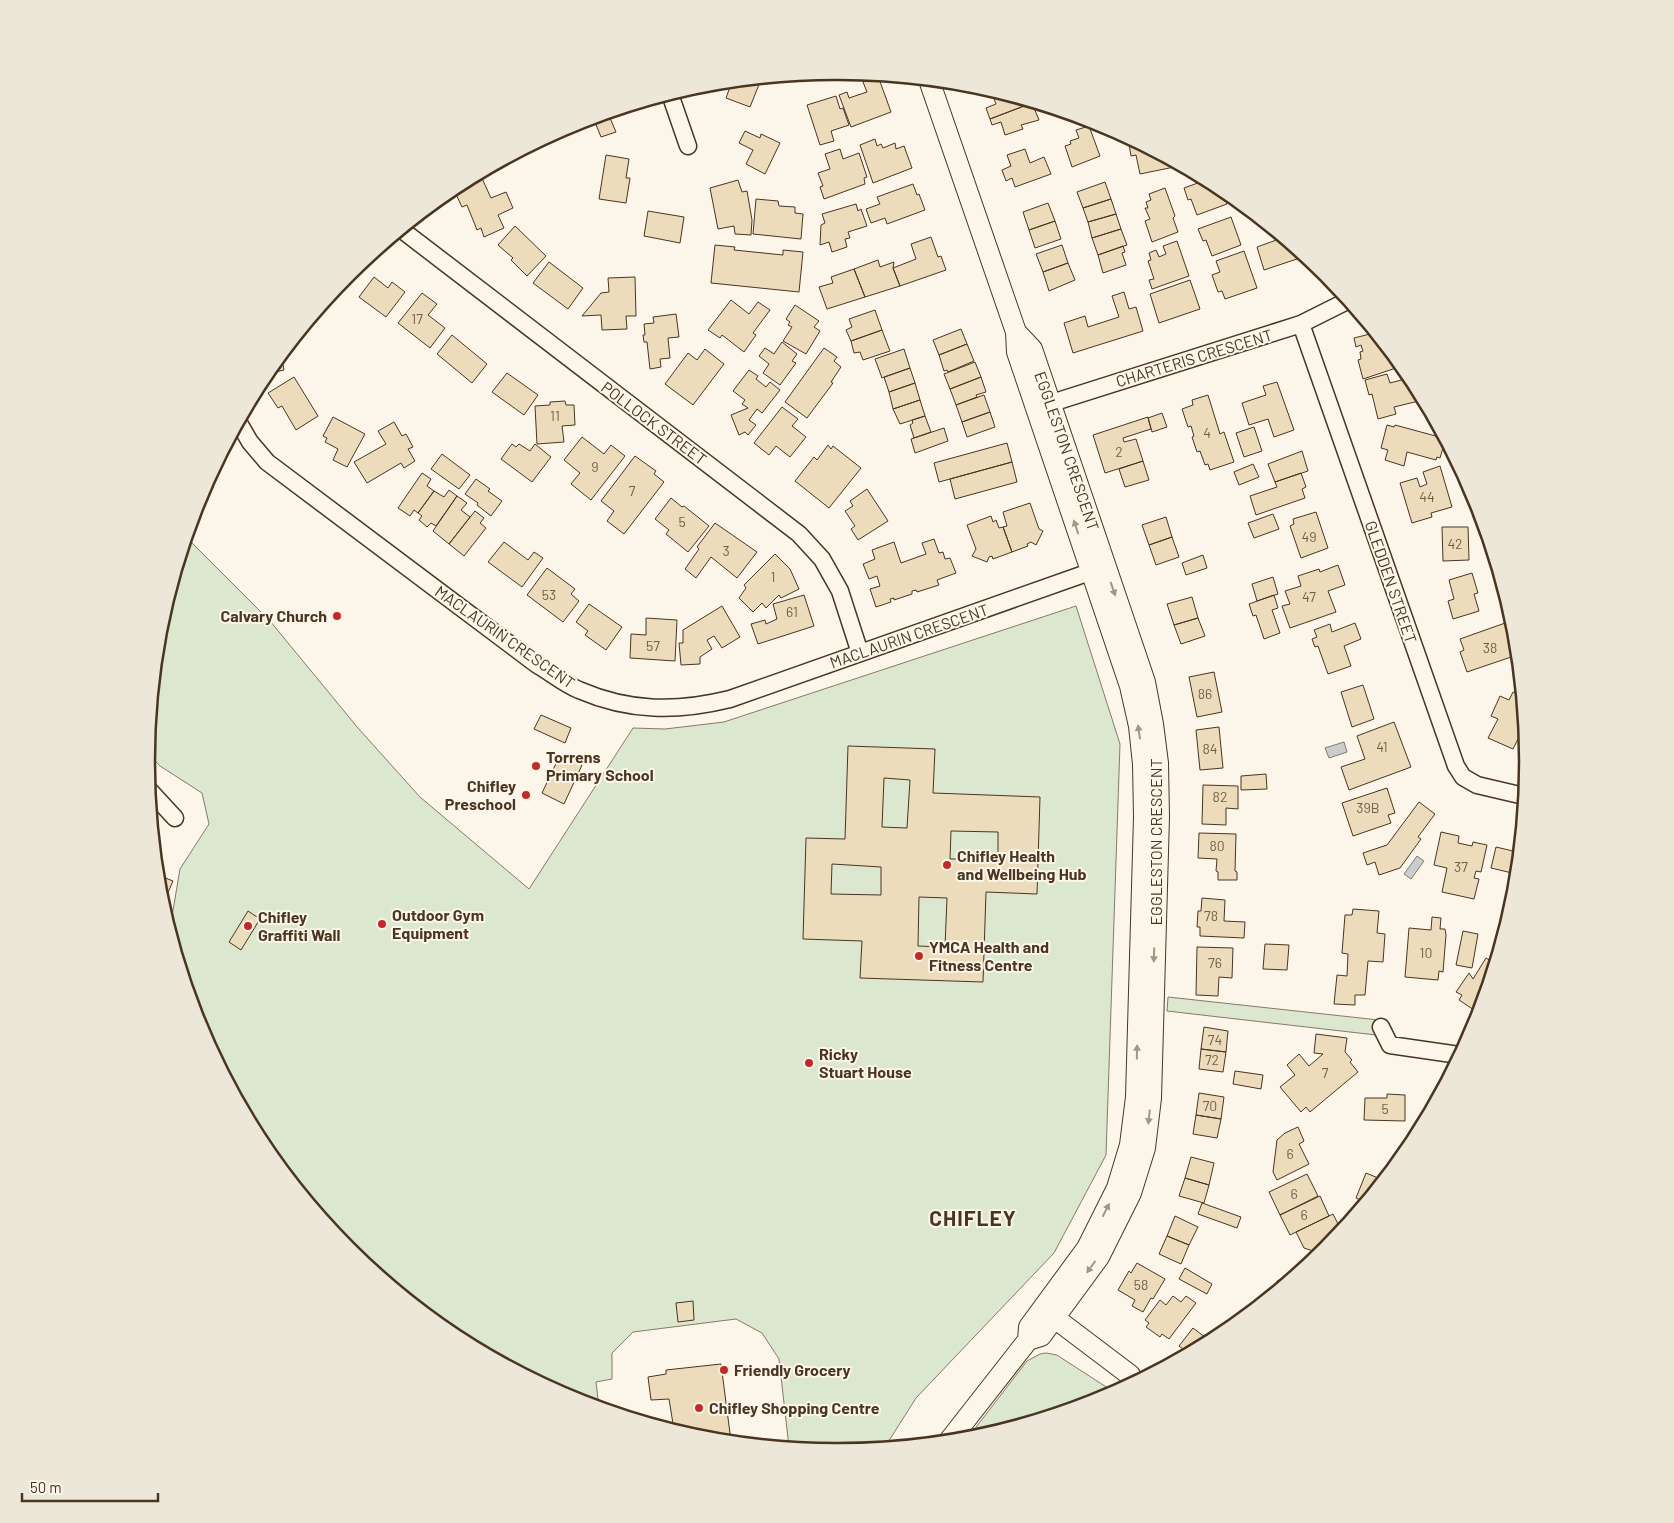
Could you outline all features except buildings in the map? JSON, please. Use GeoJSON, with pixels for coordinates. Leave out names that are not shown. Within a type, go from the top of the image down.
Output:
{"type":"FeatureCollection","features":[{"type":"Feature","properties":{"kind":"street","name":"EGGLESTON CRESCENT"},"geometry":{"type":"LineString","coordinates":[[931,87],[1016,332],[1017,352],[1044,405],[1098,569],[1139,726],[1143,764],[1144,817],[1136,1097],[1130,1145],[1117,1188],[1087,1248],[1045,1318],[1029,1327],[1028,1340],[956,1432]]}},
{"type":"Feature","properties":{"kind":"street"},"geometry":{"type":"LineString","coordinates":[[672,100],[688,146]]}},
{"type":"Feature","properties":{"kind":"street","name":"POLLOCK STREET"},"geometry":{"type":"LineString","coordinates":[[407,234],[798,534],[822,559],[840,591],[860,653]]}},
{"type":"Feature","properties":{"kind":"street","name":"CHARTERIS CRESCENT"},"geometry":{"type":"LineString","coordinates":[[1044,405],[1301,324],[1341,304]]}},
{"type":"Feature","properties":{"kind":"street","name":"GLEDDEN STREET"},"geometry":{"type":"LineString","coordinates":[[1301,324],[1456,766],[1463,777],[1477,785],[1518,794]]}},
{"type":"Feature","properties":{"kind":"street","name":"MACLAURIN CRESCENT"},"geometry":{"type":"LineString","coordinates":[[241,431],[267,462],[536,664],[577,690],[631,706],[666,709],[701,706],[730,699],[1098,569]]}},
{"type":"Feature","properties":{"kind":"street"},"geometry":{"type":"LineString","coordinates":[[157,798],[175,818]]}},
{"type":"Feature","properties":{"kind":"street"},"geometry":{"type":"LineString","coordinates":[[1380,1027],[1390,1045],[1452,1054]]}},
{"type":"Feature","properties":{"kind":"street"},"geometry":{"type":"LineString","coordinates":[[1045,1318],[1130,1376]]}},
{"type":"Feature","properties":{"kind":"street"},"geometry":{"type":"LineString","coordinates":[[1045,1318],[1120,1381]]}},
{"type":"Feature","properties":{"kind":"green space"},"geometry":{"type":"Polygon","coordinates":[[[192,543],[270,621],[358,728],[420,797],[529,889],[633,728],[665,729],[724,722],[1076,606],[1120,744],[1106,1155],[1054,1253],[916,1398],[889,1441],[837,1443],[788,1442],[779,1359],[762,1333],[736,1319],[633,1332],[612,1353],[612,1379],[596,1382],[598,1399],[576,1391],[496,1352],[422,1302],[355,1243],[296,1176],[270,1140],[226,1063],[207,1022],[192,981],[173,911],[180,869],[209,824],[202,793],[160,766],[155,761],[161,673],[179,585],[192,543]]]}},
{"type":"Feature","properties":{"kind":"green space"},"geometry":{"type":"Polygon","coordinates":[[[1168,997],[1388,1021],[1376,1035],[1167,1011],[1168,997]]]}},
{"type":"Feature","properties":{"kind":"green space"},"geometry":{"type":"Polygon","coordinates":[[[1040,1354],[1057,1355],[1107,1387],[1056,1407],[975,1429],[1027,1361],[1040,1354]]]}},
{"type":"Feature","properties":{"kind":"shaded area"},"geometry":{"type":"Polygon","coordinates":[[[1344,742],[1347,752],[1329,758],[1325,748],[1344,742]]]}},
{"type":"Feature","properties":{"kind":"shaded area"},"geometry":{"type":"Polygon","coordinates":[[[1417,856],[1424,861],[1411,879],[1404,874],[1417,856]]]}},
{"type":"Feature","properties":{"kind":"place","name":"Calvary Church"},"geometry":{"type":"Point","coordinates":[337,616]}},
{"type":"Feature","properties":{"kind":"place","name":"Torrens Primary School"},"geometry":{"type":"Point","coordinates":[536,766]}},
{"type":"Feature","properties":{"kind":"place","name":"Chifley Preschool"},"geometry":{"type":"Point","coordinates":[526,795]}},
{"type":"Feature","properties":{"kind":"place","name":"Chifley Health and Wellbeing Hub"},"geometry":{"type":"Point","coordinates":[947,865]}},
{"type":"Feature","properties":{"kind":"place","name":"Outdoor Gym Equipment"},"geometry":{"type":"Point","coordinates":[382,924]}},
{"type":"Feature","properties":{"kind":"place","name":"Chifley Graffiti Wall"},"geometry":{"type":"Point","coordinates":[248,926]}},
{"type":"Feature","properties":{"kind":"place","name":"YMCA Health and Fitness Centre"},"geometry":{"type":"Point","coordinates":[919,956]}},
{"type":"Feature","properties":{"kind":"place","name":"Ricky Stuart House"},"geometry":{"type":"Point","coordinates":[809,1063]}},
{"type":"Feature","properties":{"kind":"place","name":"Friendly Grocery"},"geometry":{"type":"Point","coordinates":[724,1370]}},
{"type":"Feature","properties":{"kind":"place","name":"Chifley Shopping Centre"},"geometry":{"type":"Point","coordinates":[699,1408]}},
{"type":"Feature","properties":{"kind":"district","name":"CHIFLEY"},"geometry":{"type":"Point","coordinates":[973,1219]}}]}
